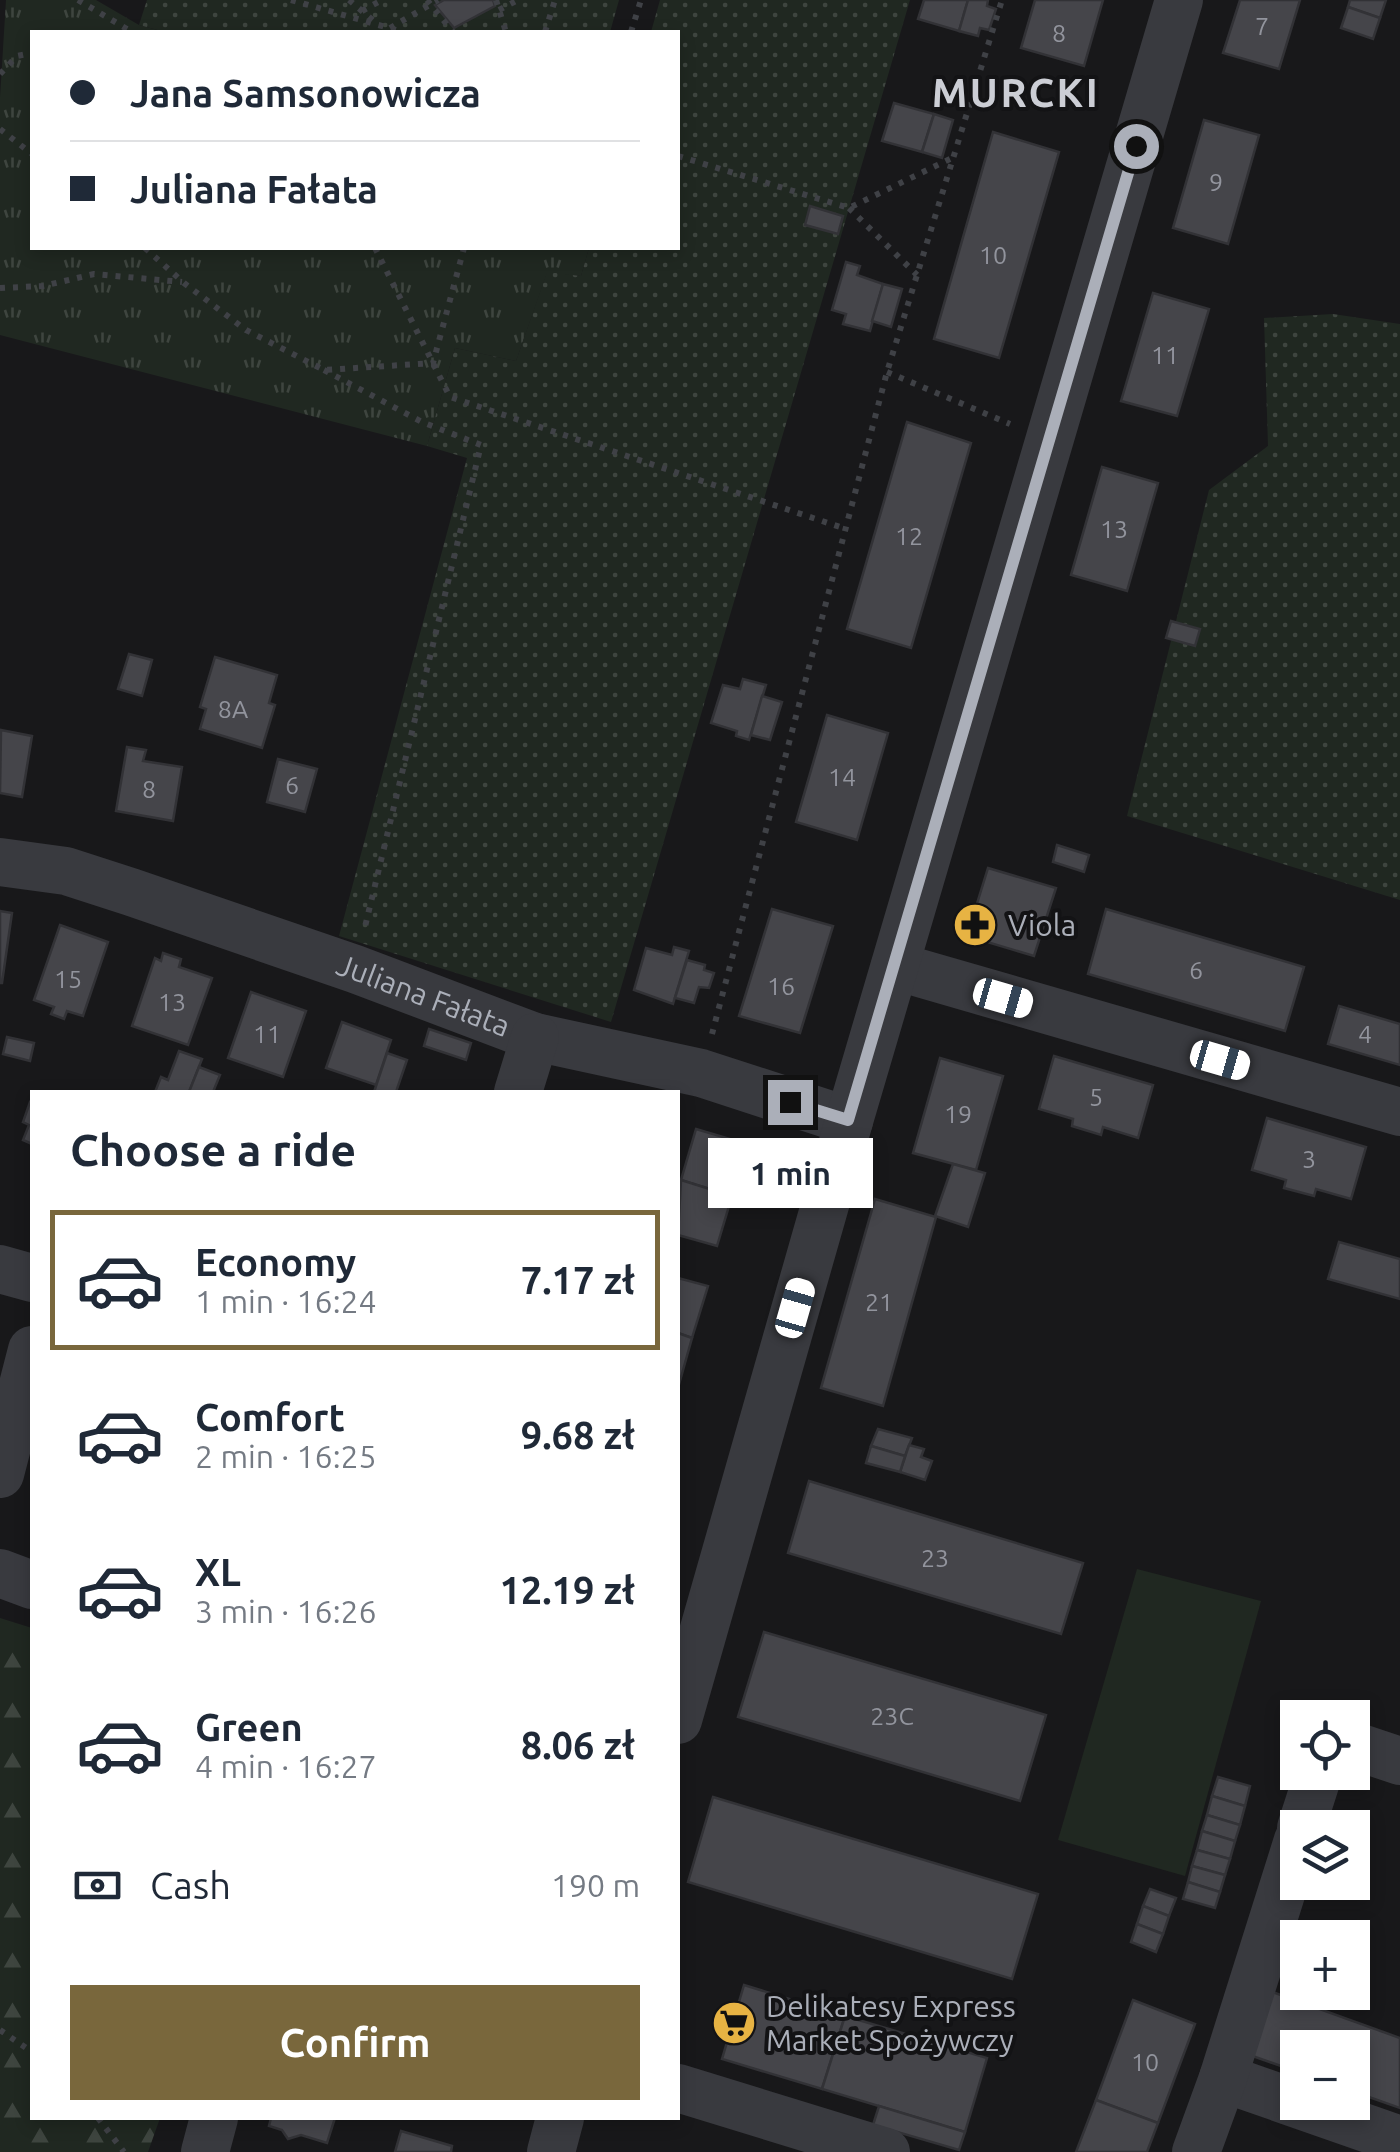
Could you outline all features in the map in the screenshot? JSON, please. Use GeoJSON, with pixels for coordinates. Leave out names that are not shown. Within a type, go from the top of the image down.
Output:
{"type":"FeatureCollection","features":[{"type":"Feature","properties":{"kind":"street"},"geometry":{"type":"LineString","coordinates":[[680,1713],[848,1120],[1179,0]]}},
{"type":"Feature","properties":{"kind":"street","name":"Juliana Fałata"},"geometry":{"type":"LineString","coordinates":[[0,862],[66,871],[356,969],[535,1037],[701,1074],[848,1120]]}},
{"type":"Feature","properties":{"kind":"street"},"geometry":{"type":"LineString","coordinates":[[895,966],[1400,1112]]}},
{"type":"Feature","properties":{"kind":"street"},"geometry":{"type":"LineString","coordinates":[[519,1090],[535,1037]]}},
{"type":"Feature","properties":{"kind":"street"},"geometry":{"type":"LineString","coordinates":[[0,1269],[30,1277]]}},
{"type":"Feature","properties":{"kind":"street"},"geometry":{"type":"LineString","coordinates":[[0,1474],[30,1358]]}},
{"type":"Feature","properties":{"kind":"street"},"geometry":{"type":"LineString","coordinates":[[0,1574],[30,1584]]}},
{"type":"Feature","properties":{"kind":"street"},"geometry":{"type":"LineString","coordinates":[[1370,1751],[1400,1761]]}},
{"type":"Feature","properties":{"kind":"street"},"geometry":{"type":"LineString","coordinates":[[1196,2152],[1280,1897]]}},
{"type":"Feature","properties":{"kind":"street"},"geometry":{"type":"LineString","coordinates":[[1223,2078],[1400,2140]]}},
{"type":"Feature","properties":{"kind":"street"},"geometry":{"type":"LineString","coordinates":[[680,2089],[886,2152]]}},
{"type":"Feature","properties":{"kind":"street"},"geometry":{"type":"LineString","coordinates":[[204,2152],[213,2120]]}},
{"type":"Feature","properties":{"kind":"street"},"geometry":{"type":"LineString","coordinates":[[552,2152],[560,2120]]}},
{"type":"Feature","properties":{"kind":"path"},"geometry":{"type":"LineString","coordinates":[[78,0],[129,30]]}},
{"type":"Feature","properties":{"kind":"path"},"geometry":{"type":"LineString","coordinates":[[291,0],[395,30]]}},
{"type":"Feature","properties":{"kind":"path"},"geometry":{"type":"LineString","coordinates":[[349,0],[384,27]]}},
{"type":"Feature","properties":{"kind":"path"},"geometry":{"type":"LineString","coordinates":[[362,11],[382,0]]}},
{"type":"Feature","properties":{"kind":"path"},"geometry":{"type":"LineString","coordinates":[[496,0],[505,30]]}},
{"type":"Feature","properties":{"kind":"path"},"geometry":{"type":"LineString","coordinates":[[499,10],[518,0]]}},
{"type":"Feature","properties":{"kind":"path"},"geometry":{"type":"LineString","coordinates":[[546,30],[555,0]]}},
{"type":"Feature","properties":{"kind":"path"},"geometry":{"type":"LineString","coordinates":[[633,30],[641,0]]}},
{"type":"Feature","properties":{"kind":"path"},"geometry":{"type":"LineString","coordinates":[[701,1074],[843,528],[1002,0]]}},
{"type":"Feature","properties":{"kind":"path"},"geometry":{"type":"LineString","coordinates":[[384,27],[432,1],[453,30]]}},
{"type":"Feature","properties":{"kind":"path"},"geometry":{"type":"LineString","coordinates":[[0,74],[17,56],[30,53]]}},
{"type":"Feature","properties":{"kind":"path"},"geometry":{"type":"LineString","coordinates":[[0,60],[10,62]]}},
{"type":"Feature","properties":{"kind":"path"},"geometry":{"type":"LineString","coordinates":[[0,129],[30,152]]}},
{"type":"Feature","properties":{"kind":"path"},"geometry":{"type":"LineString","coordinates":[[680,157],[849,208],[917,274]]}},
{"type":"Feature","properties":{"kind":"path"},"geometry":{"type":"LineString","coordinates":[[849,208],[954,157]]}},
{"type":"Feature","properties":{"kind":"path"},"geometry":{"type":"LineString","coordinates":[[147,250],[246,330],[422,422],[481,445],[356,969]]}},
{"type":"Feature","properties":{"kind":"path"},"geometry":{"type":"LineString","coordinates":[[376,250],[450,397],[843,528]]}},
{"type":"Feature","properties":{"kind":"path"},"geometry":{"type":"LineString","coordinates":[[433,363],[463,250]]}},
{"type":"Feature","properties":{"kind":"path"},"geometry":{"type":"LineString","coordinates":[[0,288],[43,286],[94,274],[184,282]]}},
{"type":"Feature","properties":{"kind":"path"},"geometry":{"type":"LineString","coordinates":[[324,370],[433,363]]}},
{"type":"Feature","properties":{"kind":"path"},"geometry":{"type":"LineString","coordinates":[[887,372],[1013,425],[1051,436]]}},
{"type":"Feature","properties":{"kind":"path"},"geometry":{"type":"LineString","coordinates":[[0,2030],[30,2051]]}},
{"type":"Feature","properties":{"kind":"path"},"geometry":{"type":"LineString","coordinates":[[100,2120],[124,2152]]}},
{"type":"Feature","properties":{"kind":"green space"},"geometry":{"type":"Polygon","coordinates":[[[6,0],[96,0],[139,25],[158,30],[30,30],[30,250],[588,250],[581,276],[547,273],[516,361],[455,348],[427,446],[0,335],[0,98],[6,0]]]}},
{"type":"Feature","properties":{"kind":"green space"},"geometry":{"type":"Polygon","coordinates":[[[147,0],[619,0],[611,30],[158,30],[139,25],[147,0]]]}},
{"type":"Feature","properties":{"kind":"green space"},"geometry":{"type":"Polygon","coordinates":[[[660,0],[910,0],[611,1022],[339,936],[467,458],[427,446],[455,348],[516,361],[547,272],[581,276],[588,250],[680,250],[680,30],[652,30],[660,0]]]}},
{"type":"Feature","properties":{"kind":"green space"},"geometry":{"type":"Polygon","coordinates":[[[1333,314],[1400,324],[1400,900],[1127,816],[1209,490],[1268,446],[1264,318],[1333,314]]]}},
{"type":"Feature","properties":{"kind":"green space"},"geometry":{"type":"Polygon","coordinates":[[[1137,1569],[1261,1601],[1185,1876],[1058,1840],[1137,1569]]]}},
{"type":"Feature","properties":{"kind":"green space"},"geometry":{"type":"Polygon","coordinates":[[[0,1618],[30,1627],[30,2120],[159,2120],[148,2152],[0,2152],[0,1618]]]}},
{"type":"Feature","properties":{"kind":"building"},"geometry":{"type":"Polygon","coordinates":[[[444,0],[493,0],[495,6],[454,28],[435,5],[444,0]]]}},
{"type":"Feature","properties":{"kind":"building"},"geometry":{"type":"Polygon","coordinates":[[[924,0],[968,0],[959,31],[918,19],[924,0]]]}},
{"type":"Feature","properties":{"kind":"building"},"geometry":{"type":"Polygon","coordinates":[[[968,0],[988,0],[987,6],[996,9],[989,30],[980,28],[978,36],[959,31],[968,0]]]}},
{"type":"Feature","properties":{"kind":"building"},"geometry":{"type":"Polygon","coordinates":[[[1035,0],[1103,0],[1084,66],[1021,48],[1035,0]]]}},
{"type":"Feature","properties":{"kind":"building"},"geometry":{"type":"Polygon","coordinates":[[[1240,0],[1300,0],[1279,69],[1223,53],[1240,0]]]}},
{"type":"Feature","properties":{"kind":"building"},"geometry":{"type":"Polygon","coordinates":[[[1350,0],[1386,0],[1380,18],[1348,7],[1350,0]]]}},
{"type":"Feature","properties":{"kind":"building"},"geometry":{"type":"Polygon","coordinates":[[[1348,7],[1380,18],[1373,39],[1341,28],[1348,7]]]}},
{"type":"Feature","properties":{"kind":"building"},"geometry":{"type":"Polygon","coordinates":[[[894,103],[934,114],[922,152],[882,141],[894,103]]]}},
{"type":"Feature","properties":{"kind":"building"},"geometry":{"type":"Polygon","coordinates":[[[934,114],[953,120],[942,158],[922,152],[934,114]]]}},
{"type":"Feature","properties":{"kind":"building"},"geometry":{"type":"Polygon","coordinates":[[[1204,120],[1259,135],[1228,244],[1173,228],[1204,120]]]}},
{"type":"Feature","properties":{"kind":"building"},"geometry":{"type":"Polygon","coordinates":[[[993,132],[1059,152],[999,358],[934,339],[993,132]]]}},
{"type":"Feature","properties":{"kind":"building"},"geometry":{"type":"Polygon","coordinates":[[[810,206],[843,216],[838,234],[805,225],[810,206]]]}},
{"type":"Feature","properties":{"kind":"building"},"geometry":{"type":"Polygon","coordinates":[[[846,262],[860,266],[857,275],[883,284],[870,331],[843,324],[846,314],[832,310],[846,262]]]}},
{"type":"Feature","properties":{"kind":"building"},"geometry":{"type":"Polygon","coordinates":[[[883,284],[902,289],[891,327],[872,321],[883,284]]]}},
{"type":"Feature","properties":{"kind":"building"},"geometry":{"type":"Polygon","coordinates":[[[1153,293],[1209,309],[1177,416],[1121,401],[1153,293]]]}},
{"type":"Feature","properties":{"kind":"building"},"geometry":{"type":"Polygon","coordinates":[[[907,422],[971,443],[911,648],[847,629],[907,422]]]}},
{"type":"Feature","properties":{"kind":"building"},"geometry":{"type":"Polygon","coordinates":[[[1102,467],[1158,483],[1127,591],[1071,575],[1102,467]]]}},
{"type":"Feature","properties":{"kind":"building"},"geometry":{"type":"Polygon","coordinates":[[[1171,621],[1200,629],[1195,646],[1166,638],[1171,621]]]}},
{"type":"Feature","properties":{"kind":"building"},"geometry":{"type":"Polygon","coordinates":[[[129,654],[152,660],[142,696],[118,689],[129,654]]]}},
{"type":"Feature","properties":{"kind":"building"},"geometry":{"type":"Polygon","coordinates":[[[215,657],[277,675],[269,703],[275,705],[262,748],[200,729],[206,709],[200,707],[215,657]]]}},
{"type":"Feature","properties":{"kind":"building"},"geometry":{"type":"Polygon","coordinates":[[[743,679],[766,685],[749,740],[736,736],[737,731],[711,723],[723,685],[740,689],[743,679]]]}},
{"type":"Feature","properties":{"kind":"building"},"geometry":{"type":"Polygon","coordinates":[[[762,696],[782,702],[770,740],[751,735],[762,696]]]}},
{"type":"Feature","properties":{"kind":"building"},"geometry":{"type":"Polygon","coordinates":[[[827,715],[888,733],[857,840],[796,822],[827,715]]]}},
{"type":"Feature","properties":{"kind":"building"},"geometry":{"type":"Polygon","coordinates":[[[1,730],[32,736],[22,797],[0,793],[1,730]]]}},
{"type":"Feature","properties":{"kind":"building"},"geometry":{"type":"Polygon","coordinates":[[[127,747],[146,750],[143,761],[182,767],[173,821],[116,811],[127,747]]]}},
{"type":"Feature","properties":{"kind":"building"},"geometry":{"type":"Polygon","coordinates":[[[278,759],[317,769],[305,812],[267,802],[278,759]]]}},
{"type":"Feature","properties":{"kind":"building"},"geometry":{"type":"Polygon","coordinates":[[[1057,845],[1089,855],[1084,872],[1053,862],[1057,845]]]}},
{"type":"Feature","properties":{"kind":"building"},"geometry":{"type":"Polygon","coordinates":[[[988,868],[1056,888],[1034,956],[967,936],[988,868]]]}},
{"type":"Feature","properties":{"kind":"building"},"geometry":{"type":"Polygon","coordinates":[[[772,909],[833,926],[800,1033],[739,1016],[772,909]]]}},
{"type":"Feature","properties":{"kind":"building"},"geometry":{"type":"Polygon","coordinates":[[[1106,909],[1304,967],[1285,1031],[1088,974],[1106,909]]]}},
{"type":"Feature","properties":{"kind":"building"},"geometry":{"type":"Polygon","coordinates":[[[0,911],[12,913],[2,983],[0,983],[0,911]]]}},
{"type":"Feature","properties":{"kind":"building"},"geometry":{"type":"Polygon","coordinates":[[[60,925],[108,942],[83,1016],[67,1011],[64,1019],[51,1014],[54,1007],[34,1000],[60,925]]]}},
{"type":"Feature","properties":{"kind":"building"},"geometry":{"type":"Polygon","coordinates":[[[674,947],[689,951],[673,1004],[634,990],[646,948],[672,955],[674,947]]]}},
{"type":"Feature","properties":{"kind":"building"},"geometry":{"type":"Polygon","coordinates":[[[163,953],[181,959],[179,967],[212,978],[188,1045],[132,1026],[155,958],[161,961],[163,953]]]}},
{"type":"Feature","properties":{"kind":"building"},"geometry":{"type":"Polygon","coordinates":[[[687,960],[705,965],[704,970],[714,973],[709,988],[699,987],[694,1003],[675,998],[687,960]]]}},
{"type":"Feature","properties":{"kind":"building"},"geometry":{"type":"Polygon","coordinates":[[[251,992],[306,1011],[283,1077],[228,1058],[251,992]]]}},
{"type":"Feature","properties":{"kind":"building"},"geometry":{"type":"Polygon","coordinates":[[[1339,1006],[1400,1024],[1400,1065],[1328,1044],[1339,1006]]]}},
{"type":"Feature","properties":{"kind":"building"},"geometry":{"type":"Polygon","coordinates":[[[342,1022],[391,1040],[376,1085],[326,1068],[342,1022]]]}},
{"type":"Feature","properties":{"kind":"building"},"geometry":{"type":"Polygon","coordinates":[[[429,1029],[471,1043],[466,1060],[424,1046],[429,1029]]]}},
{"type":"Feature","properties":{"kind":"building"},"geometry":{"type":"Polygon","coordinates":[[[7,1037],[34,1043],[30,1061],[3,1054],[7,1037]]]}},
{"type":"Feature","properties":{"kind":"building"},"geometry":{"type":"Polygon","coordinates":[[[179,1051],[202,1059],[190,1090],[156,1090],[161,1077],[168,1080],[179,1051]]]}},
{"type":"Feature","properties":{"kind":"building"},"geometry":{"type":"Polygon","coordinates":[[[387,1053],[407,1060],[397,1090],[375,1090],[387,1053]]]}},
{"type":"Feature","properties":{"kind":"building"},"geometry":{"type":"Polygon","coordinates":[[[1054,1056],[1153,1085],[1138,1138],[1103,1127],[1101,1135],[1072,1126],[1073,1119],[1039,1109],[1054,1056]]]}},
{"type":"Feature","properties":{"kind":"building"},"geometry":{"type":"Polygon","coordinates":[[[940,1058],[1003,1076],[976,1170],[913,1153],[940,1058]]]}},
{"type":"Feature","properties":{"kind":"building"},"geometry":{"type":"Polygon","coordinates":[[[199,1067],[220,1075],[214,1090],[190,1090],[199,1067]]]}},
{"type":"Feature","properties":{"kind":"building"},"geometry":{"type":"Polygon","coordinates":[[[30,1102],[30,1143],[23,1140],[29,1125],[23,1122],[30,1102]]]}},
{"type":"Feature","properties":{"kind":"building"},"geometry":{"type":"Polygon","coordinates":[[[1267,1118],[1366,1147],[1351,1199],[1316,1189],[1314,1196],[1284,1188],[1286,1180],[1252,1170],[1267,1118]]]}},
{"type":"Feature","properties":{"kind":"building"},"geometry":{"type":"Polygon","coordinates":[[[696,1129],[747,1144],[732,1196],[681,1180],[696,1129]]]}},
{"type":"Feature","properties":{"kind":"building"},"geometry":{"type":"Polygon","coordinates":[[[953,1164],[985,1173],[968,1227],[935,1216],[953,1164]]]}},
{"type":"Feature","properties":{"kind":"building"},"geometry":{"type":"Polygon","coordinates":[[[681,1180],[732,1196],[717,1246],[680,1236],[681,1180]]]}},
{"type":"Feature","properties":{"kind":"building"},"geometry":{"type":"Polygon","coordinates":[[[875,1199],[936,1217],[883,1406],[821,1388],[875,1199]]]}},
{"type":"Feature","properties":{"kind":"building"},"geometry":{"type":"Polygon","coordinates":[[[1339,1242],[1400,1259],[1400,1299],[1328,1279],[1339,1242]]]}},
{"type":"Feature","properties":{"kind":"building"},"geometry":{"type":"Polygon","coordinates":[[[680,1279],[708,1286],[692,1338],[680,1334],[680,1279]]]}},
{"type":"Feature","properties":{"kind":"building"},"geometry":{"type":"Polygon","coordinates":[[[680,1334],[692,1338],[680,1381],[680,1334]]]}},
{"type":"Feature","properties":{"kind":"building"},"geometry":{"type":"Polygon","coordinates":[[[878,1429],[912,1438],[905,1456],[871,1446],[878,1429]]]}},
{"type":"Feature","properties":{"kind":"building"},"geometry":{"type":"Polygon","coordinates":[[[909,1445],[924,1449],[921,1457],[932,1461],[925,1480],[900,1472],[909,1445]]]}},
{"type":"Feature","properties":{"kind":"building"},"geometry":{"type":"Polygon","coordinates":[[[871,1446],[905,1456],[900,1472],[866,1463],[871,1446]]]}},
{"type":"Feature","properties":{"kind":"building"},"geometry":{"type":"Polygon","coordinates":[[[809,1481],[1083,1563],[1061,1634],[788,1553],[809,1481]]]}},
{"type":"Feature","properties":{"kind":"building"},"geometry":{"type":"Polygon","coordinates":[[[764,1632],[1046,1715],[1020,1801],[738,1717],[764,1632]]]}},
{"type":"Feature","properties":{"kind":"building"},"geometry":{"type":"Polygon","coordinates":[[[1218,1777],[1250,1786],[1245,1806],[1212,1796],[1218,1777]]]}},
{"type":"Feature","properties":{"kind":"building"},"geometry":{"type":"Polygon","coordinates":[[[1212,1796],[1245,1806],[1240,1825],[1207,1815],[1212,1796]]]}},
{"type":"Feature","properties":{"kind":"building"},"geometry":{"type":"Polygon","coordinates":[[[713,1797],[1038,1894],[1012,1979],[688,1882],[713,1797]]]}},
{"type":"Feature","properties":{"kind":"building"},"geometry":{"type":"Polygon","coordinates":[[[1207,1815],[1240,1825],[1235,1841],[1202,1831],[1207,1815]]]}},
{"type":"Feature","properties":{"kind":"building"},"geometry":{"type":"Polygon","coordinates":[[[1202,1831],[1235,1841],[1230,1859],[1197,1850],[1202,1831]]]}},
{"type":"Feature","properties":{"kind":"building"},"geometry":{"type":"Polygon","coordinates":[[[1197,1850],[1230,1859],[1225,1875],[1192,1866],[1197,1850]]]}},
{"type":"Feature","properties":{"kind":"building"},"geometry":{"type":"Polygon","coordinates":[[[1192,1866],[1225,1875],[1220,1892],[1188,1882],[1192,1866]]]}},
{"type":"Feature","properties":{"kind":"building"},"geometry":{"type":"Polygon","coordinates":[[[1188,1882],[1220,1892],[1215,1908],[1183,1899],[1188,1882]]]}},
{"type":"Feature","properties":{"kind":"building"},"geometry":{"type":"Polygon","coordinates":[[[1150,1889],[1176,1898],[1169,1916],[1143,1906],[1150,1889]]]}},
{"type":"Feature","properties":{"kind":"building"},"geometry":{"type":"Polygon","coordinates":[[[1143,1906],[1169,1916],[1163,1934],[1137,1924],[1143,1906]]]}},
{"type":"Feature","properties":{"kind":"building"},"geometry":{"type":"Polygon","coordinates":[[[1137,1924],[1163,1934],[1156,1952],[1131,1942],[1137,1924]]]}},
{"type":"Feature","properties":{"kind":"building"},"geometry":{"type":"Polygon","coordinates":[[[744,1985],[845,2016],[822,2089],[722,2059],[744,1985]]]}},
{"type":"Feature","properties":{"kind":"building"},"geometry":{"type":"Polygon","coordinates":[[[1267,1990],[1280,1995],[1280,2010],[1322,2010],[1400,2038],[1400,2108],[1370,2097],[1370,2030],[1280,2030],[1280,2066],[1244,2053],[1267,1990]]]}},
{"type":"Feature","properties":{"kind":"building"},"geometry":{"type":"Polygon","coordinates":[[[1133,2000],[1195,2024],[1158,2123],[1096,2100],[1133,2000]]]}},
{"type":"Feature","properties":{"kind":"building"},"geometry":{"type":"Polygon","coordinates":[[[845,2016],[987,2058],[965,2132],[822,2089],[845,2016]]]}},
{"type":"Feature","properties":{"kind":"building"},"geometry":{"type":"Polygon","coordinates":[[[1096,2100],[1158,2123],[1147,2152],[1076,2152],[1096,2100]]]}},
{"type":"Feature","properties":{"kind":"building"},"geometry":{"type":"Polygon","coordinates":[[[879,2106],[965,2132],[959,2150],[873,2125],[879,2106]]]}},
{"type":"Feature","properties":{"kind":"building"},"geometry":{"type":"Polygon","coordinates":[[[270,2120],[334,2120],[327,2143],[301,2135],[288,2139],[282,2130],[269,2126],[270,2120]]]}},
{"type":"Feature","properties":{"kind":"building"},"geometry":{"type":"Polygon","coordinates":[[[401,2131],[452,2146],[451,2152],[395,2152],[401,2131]]]}},
{"type":"Feature","properties":{"kind":"place","name":"Viola"},"geometry":{"type":"Point","coordinates":[975,925]}},
{"type":"Feature","properties":{"kind":"place","name":"Delikatesy Express Market Spożywczy"},"geometry":{"type":"Point","coordinates":[734,2023]}},
{"type":"Feature","properties":{"kind":"district","name":"MURCKI"},"geometry":{"type":"Point","coordinates":[1016,92]}},
{"type":"Feature","properties":{"kind":"route"},"geometry":{"type":"LineString","coordinates":[[790,1102],[848,1120],[1136,146]]}}]}
